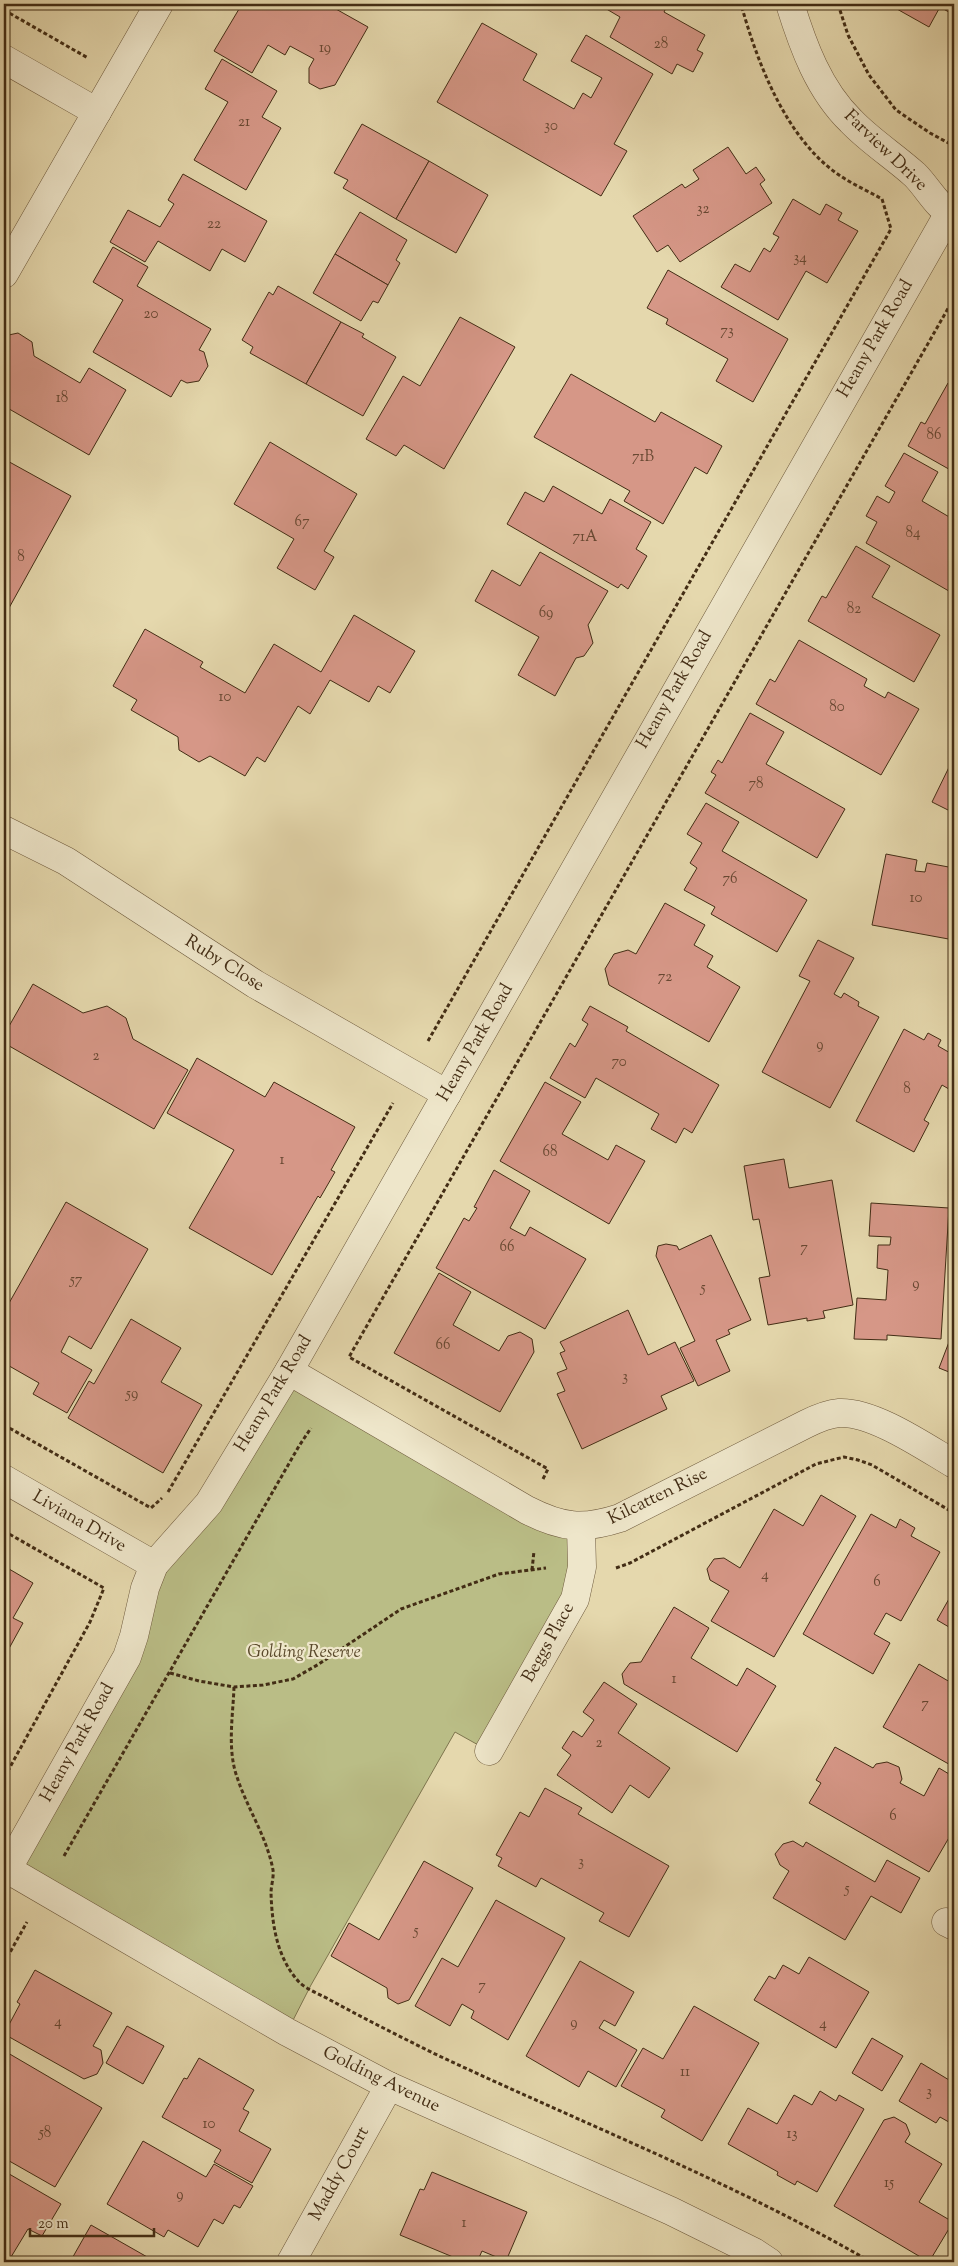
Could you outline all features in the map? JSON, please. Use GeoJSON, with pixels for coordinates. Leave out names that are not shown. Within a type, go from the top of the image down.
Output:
{"type":"FeatureCollection","features":[{"type":"Feature","properties":{"kind":"street"},"geometry":{"type":"LineString","coordinates":[[4,274],[159,4]]}},
{"type":"Feature","properties":{"kind":"street","name":"Farview Drive"},"geometry":{"type":"LineString","coordinates":[[790,4],[801,40],[822,84],[850,121],[894,155],[918,178],[929,194],[951,214]]}},
{"type":"Feature","properties":{"kind":"street"},"geometry":{"type":"LineString","coordinates":[[4,59],[97,112]]}},
{"type":"Feature","properties":{"kind":"street","name":"Heany Park Road"},"geometry":{"type":"LineString","coordinates":[[6,1872],[127,1657],[145,1588],[154,1565],[209,1503],[289,1371],[951,214]]}},
{"type":"Feature","properties":{"kind":"street","name":"Ruby Close"},"geometry":{"type":"LineString","coordinates":[[4,830],[66,861],[255,984],[447,1094]]}},
{"type":"Feature","properties":{"kind":"street","name":"Kilcatten Rise"},"geometry":{"type":"LineString","coordinates":[[289,1371],[532,1512],[561,1525],[581,1527],[600,1525],[620,1518],[806,1424],[824,1416],[840,1413],[857,1416],[895,1430],[954,1464]]}},
{"type":"Feature","properties":{"kind":"street","name":"Liviana Drive"},"geometry":{"type":"LineString","coordinates":[[4,1479],[154,1565]]}},
{"type":"Feature","properties":{"kind":"street","name":"Beggs Place"},"geometry":{"type":"LineString","coordinates":[[489,1752],[574,1599],[582,1567],[581,1527]]}},
{"type":"Feature","properties":{"kind":"street","name":"Golding Avenue"},"geometry":{"type":"LineString","coordinates":[[6,1872],[287,2032],[388,2086],[671,2211],[754,2252],[769,2262]]}},
{"type":"Feature","properties":{"kind":"street","name":"Maddy Court"},"geometry":{"type":"LineString","coordinates":[[291,2262],[388,2086]]}},
{"type":"Feature","properties":{"kind":"path"},"geometry":{"type":"LineString","coordinates":[[426,1043],[891,229],[882,199],[838,174],[817,155],[784,114],[759,62],[741,4]]}},
{"type":"Feature","properties":{"kind":"path"},"geometry":{"type":"LineString","coordinates":[[838,4],[848,36],[869,75],[896,110],[930,133],[954,146]]}},
{"type":"Feature","properties":{"kind":"path"},"geometry":{"type":"LineString","coordinates":[[4,10],[118,75]]}},
{"type":"Feature","properties":{"kind":"path"},"geometry":{"type":"LineString","coordinates":[[540,1487],[548,1469],[349,1357],[954,298]]}},
{"type":"Feature","properties":{"kind":"path"},"geometry":{"type":"LineString","coordinates":[[4,1425],[152,1508],[168,1493],[393,1103]]}},
{"type":"Feature","properties":{"kind":"path"},"geometry":{"type":"LineString","coordinates":[[64,1856],[311,1428]]}},
{"type":"Feature","properties":{"kind":"path"},"geometry":{"type":"LineString","coordinates":[[610,1568],[617,1568],[630,1563],[816,1464],[844,1457],[872,1465],[954,1513]]}},
{"type":"Feature","properties":{"kind":"path"},"geometry":{"type":"LineString","coordinates":[[4,1532],[104,1588],[90,1622],[4,1778]]}},
{"type":"Feature","properties":{"kind":"path"},"geometry":{"type":"LineString","coordinates":[[170,1673],[199,1681],[234,1687],[263,1685],[293,1679],[319,1664],[401,1609],[499,1574],[549,1568]]}},
{"type":"Feature","properties":{"kind":"path"},"geometry":{"type":"LineString","coordinates":[[234,1687],[232,1755],[236,1776],[266,1845],[273,1871],[271,1892],[274,1926],[282,1959],[300,1984],[392,2033],[491,2080],[591,2123],[765,2205],[812,2228],[871,2262]]}},
{"type":"Feature","properties":{"kind":"path"},"geometry":{"type":"LineString","coordinates":[[4,1963],[27,1922]]}},
{"type":"Feature","properties":{"kind":"green space","name":"Golding Reserve"},"geometry":{"type":"Polygon","coordinates":[[[289,1371],[561,1525],[582,1567],[489,1751],[455,1732],[311,1985],[287,2032],[7,1869],[127,1657],[145,1588],[289,1371]]]}},
{"type":"Feature","properties":{"kind":"building"},"geometry":{"type":"Polygon","coordinates":[[[242,4],[327,4],[368,27],[335,85],[320,89],[309,83],[309,68],[314,59],[290,46],[285,55],[268,45],[252,73],[214,51],[242,4]]]}},
{"type":"Feature","properties":{"kind":"building"},"geometry":{"type":"Polygon","coordinates":[[[598,4],[668,4],[664,12],[705,35],[697,50],[703,53],[693,72],[677,64],[672,74],[610,37],[620,17],[598,4]]]}},
{"type":"Feature","properties":{"kind":"building"},"geometry":{"type":"Polygon","coordinates":[[[888,4],[954,4],[954,15],[940,7],[929,27],[888,4]]]}},
{"type":"Feature","properties":{"kind":"building"},"geometry":{"type":"Polygon","coordinates":[[[482,23],[537,54],[523,80],[574,109],[583,93],[591,98],[602,78],[571,61],[586,35],[653,74],[614,144],[627,151],[601,196],[437,102],[482,23]]]}},
{"type":"Feature","properties":{"kind":"building"},"geometry":{"type":"Polygon","coordinates":[[[222,59],[277,91],[262,117],[281,128],[246,190],[194,160],[228,102],[205,89],[222,59]]]}},
{"type":"Feature","properties":{"kind":"building"},"geometry":{"type":"Polygon","coordinates":[[[362,124],[429,161],[396,219],[343,188],[348,180],[334,173],[362,124]]]}},
{"type":"Feature","properties":{"kind":"building"},"geometry":{"type":"Polygon","coordinates":[[[728,147],[746,174],[756,167],[765,180],[760,184],[772,203],[680,262],[668,245],[657,252],[633,216],[682,184],[685,188],[699,179],[693,170],[728,147]]]}},
{"type":"Feature","properties":{"kind":"building"},"geometry":{"type":"Polygon","coordinates":[[[429,161],[488,195],[456,253],[396,219],[429,161]]]}},
{"type":"Feature","properties":{"kind":"building"},"geometry":{"type":"Polygon","coordinates":[[[183,174],[267,221],[245,262],[222,249],[210,271],[158,241],[145,262],[110,242],[128,210],[160,227],[174,204],[168,200],[183,174]]]}},
{"type":"Feature","properties":{"kind":"building"},"geometry":{"type":"Polygon","coordinates":[[[793,199],[820,215],[826,204],[842,213],[838,220],[858,231],[827,283],[806,271],[778,320],[721,287],[735,264],[750,272],[764,248],[770,252],[779,237],[773,234],[793,199]]]}},
{"type":"Feature","properties":{"kind":"building"},"geometry":{"type":"Polygon","coordinates":[[[360,212],[407,240],[396,260],[400,263],[388,285],[335,254],[360,212]]]}},
{"type":"Feature","properties":{"kind":"building"},"geometry":{"type":"Polygon","coordinates":[[[113,247],[148,267],[137,286],[211,329],[199,350],[204,352],[208,366],[199,381],[187,383],[181,380],[171,397],[93,352],[123,300],[93,282],[113,247]]]}},
{"type":"Feature","properties":{"kind":"building"},"geometry":{"type":"Polygon","coordinates":[[[335,254],[388,285],[378,303],[373,301],[361,321],[313,293],[335,254]]]}},
{"type":"Feature","properties":{"kind":"building"},"geometry":{"type":"Polygon","coordinates":[[[668,270],[788,339],[753,402],[716,381],[728,359],[666,324],[668,319],[647,308],[668,270]]]}},
{"type":"Feature","properties":{"kind":"building"},"geometry":{"type":"Polygon","coordinates":[[[278,286],[341,322],[306,384],[250,353],[253,347],[242,340],[269,292],[273,295],[278,286]]]}},
{"type":"Feature","properties":{"kind":"building"},"geometry":{"type":"Polygon","coordinates":[[[460,317],[515,347],[444,469],[404,445],[396,456],[366,439],[403,376],[420,386],[460,317]]]}},
{"type":"Feature","properties":{"kind":"building"},"geometry":{"type":"Polygon","coordinates":[[[341,322],[364,334],[362,337],[396,357],[363,416],[306,384],[341,322]]]}},
{"type":"Feature","properties":{"kind":"building"},"geometry":{"type":"Polygon","coordinates":[[[18,333],[32,342],[34,356],[80,383],[89,368],[126,390],[89,455],[4,406],[4,336],[18,333]]]}},
{"type":"Feature","properties":{"kind":"building"},"geometry":{"type":"Polygon","coordinates":[[[571,374],[655,422],[661,412],[722,446],[707,474],[695,467],[663,524],[624,501],[630,491],[534,437],[571,374]]]}},
{"type":"Feature","properties":{"kind":"building"},"geometry":{"type":"Polygon","coordinates":[[[948,383],[954,386],[954,472],[908,446],[921,422],[925,424],[948,383]]]}},
{"type":"Feature","properties":{"kind":"building"},"geometry":{"type":"Polygon","coordinates":[[[270,442],[357,494],[324,551],[334,557],[315,590],[277,568],[294,539],[234,504],[270,442]]]}},
{"type":"Feature","properties":{"kind":"building"},"geometry":{"type":"Polygon","coordinates":[[[904,453],[938,472],[922,501],[951,518],[954,513],[954,594],[866,543],[877,522],[866,516],[877,496],[889,503],[895,492],[885,486],[904,453]]]}},
{"type":"Feature","properties":{"kind":"building"},"geometry":{"type":"Polygon","coordinates":[[[4,459],[71,496],[4,617],[4,459]]]}},
{"type":"Feature","properties":{"kind":"building"},"geometry":{"type":"Polygon","coordinates":[[[553,486],[602,514],[610,499],[651,522],[636,549],[647,556],[628,589],[621,584],[618,588],[507,524],[525,492],[544,502],[553,486]]]}},
{"type":"Feature","properties":{"kind":"building"},"geometry":{"type":"Polygon","coordinates":[[[856,546],[890,566],[872,597],[940,635],[914,682],[808,621],[822,596],[826,598],[856,546]]]}},
{"type":"Feature","properties":{"kind":"building"},"geometry":{"type":"Polygon","coordinates":[[[540,552],[608,591],[588,625],[593,643],[584,656],[576,658],[555,696],[518,675],[539,637],[475,601],[492,570],[520,586],[540,552]]]}},
{"type":"Feature","properties":{"kind":"building"},"geometry":{"type":"Polygon","coordinates":[[[354,615],[415,651],[390,693],[378,686],[369,702],[330,680],[310,714],[298,706],[265,762],[257,757],[245,776],[210,756],[199,762],[179,750],[178,737],[131,710],[137,700],[113,686],[145,629],[203,662],[200,667],[245,693],[274,644],[321,672],[354,615]]]}},
{"type":"Feature","properties":{"kind":"building"},"geometry":{"type":"Polygon","coordinates":[[[799,640],[867,679],[864,686],[885,698],[888,692],[919,709],[881,775],[756,704],[770,679],[775,682],[799,640]]]}},
{"type":"Feature","properties":{"kind":"building"},"geometry":{"type":"Polygon","coordinates":[[[750,713],[784,732],[766,764],[845,809],[817,858],[705,793],[716,775],[711,772],[718,760],[722,763],[750,713]]]}},
{"type":"Feature","properties":{"kind":"building"},"geometry":{"type":"Polygon","coordinates":[[[954,757],[954,813],[932,802],[954,757]]]}},
{"type":"Feature","properties":{"kind":"building"},"geometry":{"type":"Polygon","coordinates":[[[706,803],[739,822],[722,851],[807,900],[777,952],[711,914],[715,907],[684,890],[697,868],[690,863],[702,843],[687,834],[706,803]]]}},
{"type":"Feature","properties":{"kind":"building"},"geometry":{"type":"Polygon","coordinates":[[[886,854],[917,860],[915,871],[925,872],[927,863],[954,868],[954,940],[872,925],[886,854]]]}},
{"type":"Feature","properties":{"kind":"building"},"geometry":{"type":"Polygon","coordinates":[[[665,903],[705,925],[694,945],[713,956],[707,967],[740,987],[709,1042],[609,985],[605,969],[614,954],[628,950],[636,954],[665,903]]]}},
{"type":"Feature","properties":{"kind":"building"},"geometry":{"type":"Polygon","coordinates":[[[818,940],[854,958],[834,994],[841,998],[844,993],[859,1002],[858,1006],[879,1017],[830,1108],[762,1072],[810,981],[799,976],[818,940]]]}},
{"type":"Feature","properties":{"kind":"building"},"geometry":{"type":"Polygon","coordinates":[[[33,984],[83,1013],[107,1006],[126,1018],[133,1039],[188,1070],[154,1129],[4,1043],[4,1035],[33,984]]]}},
{"type":"Feature","properties":{"kind":"building"},"geometry":{"type":"Polygon","coordinates":[[[590,1006],[628,1027],[626,1031],[719,1085],[692,1133],[684,1128],[676,1143],[651,1129],[659,1114],[596,1078],[585,1098],[550,1078],[570,1043],[575,1047],[588,1024],[582,1020],[590,1006]]]}},
{"type":"Feature","properties":{"kind":"building"},"geometry":{"type":"Polygon","coordinates":[[[904,1029],[924,1040],[928,1033],[941,1040],[938,1046],[952,1054],[954,1050],[954,1092],[942,1085],[924,1120],[929,1123],[914,1152],[856,1121],[904,1029]]]}},
{"type":"Feature","properties":{"kind":"building"},"geometry":{"type":"Polygon","coordinates":[[[197,1058],[265,1097],[274,1082],[355,1127],[331,1170],[335,1172],[320,1198],[318,1196],[272,1275],[189,1228],[234,1150],[167,1113],[197,1058]]]}},
{"type":"Feature","properties":{"kind":"building"},"geometry":{"type":"Polygon","coordinates":[[[545,1082],[581,1102],[562,1134],[608,1160],[616,1145],[645,1161],[609,1224],[500,1161],[545,1082]]]}},
{"type":"Feature","properties":{"kind":"building"},"geometry":{"type":"Polygon","coordinates":[[[784,1159],[789,1188],[832,1180],[853,1305],[823,1311],[825,1318],[807,1321],[807,1318],[768,1325],[759,1278],[770,1276],[759,1219],[753,1220],[744,1166],[784,1159]]]}},
{"type":"Feature","properties":{"kind":"building"},"geometry":{"type":"Polygon","coordinates":[[[494,1170],[530,1191],[510,1228],[525,1236],[530,1227],[586,1259],[545,1329],[436,1268],[464,1218],[469,1221],[477,1208],[474,1207],[494,1170]]]}},
{"type":"Feature","properties":{"kind":"building"},"geometry":{"type":"Polygon","coordinates":[[[66,1202],[148,1249],[91,1349],[69,1336],[61,1352],[92,1370],[67,1413],[33,1394],[39,1383],[4,1363],[4,1312],[66,1202]]]}},
{"type":"Feature","properties":{"kind":"building"},"geometry":{"type":"Polygon","coordinates":[[[871,1203],[949,1208],[941,1339],[887,1335],[887,1340],[854,1339],[857,1298],[886,1300],[888,1270],[877,1268],[878,1245],[890,1245],[891,1237],[869,1236],[871,1203]]]}},
{"type":"Feature","properties":{"kind":"building"},"geometry":{"type":"Polygon","coordinates":[[[711,1235],[751,1320],[728,1330],[730,1334],[716,1340],[730,1371],[698,1386],[680,1348],[695,1341],[656,1256],[658,1246],[666,1244],[677,1246],[679,1250],[711,1235]]]}},
{"type":"Feature","properties":{"kind":"building"},"geometry":{"type":"Polygon","coordinates":[[[439,1273],[471,1292],[453,1325],[499,1351],[508,1336],[520,1332],[532,1339],[534,1352],[500,1412],[394,1353],[439,1273]]]}},
{"type":"Feature","properties":{"kind":"building"},"geometry":{"type":"Polygon","coordinates":[[[628,1310],[648,1355],[675,1342],[694,1381],[661,1396],[667,1409],[582,1449],[557,1394],[565,1391],[557,1373],[567,1369],[560,1353],[565,1351],[560,1342],[628,1310]]]}},
{"type":"Feature","properties":{"kind":"building"},"geometry":{"type":"Polygon","coordinates":[[[131,1319],[181,1348],[161,1382],[202,1405],[163,1473],[68,1418],[89,1381],[94,1384],[131,1319]]]}},
{"type":"Feature","properties":{"kind":"building"},"geometry":{"type":"Polygon","coordinates":[[[954,1329],[954,1374],[939,1368],[954,1329]]]}},
{"type":"Feature","properties":{"kind":"building"},"geometry":{"type":"Polygon","coordinates":[[[821,1495],[856,1516],[774,1657],[711,1621],[729,1591],[710,1580],[707,1569],[714,1559],[724,1558],[740,1568],[774,1509],[803,1526],[821,1495]]]}},
{"type":"Feature","properties":{"kind":"building"},"geometry":{"type":"Polygon","coordinates":[[[871,1514],[896,1528],[900,1519],[915,1528],[911,1536],[940,1552],[901,1621],[886,1613],[874,1634],[890,1643],[873,1674],[803,1634],[871,1514]]]}},
{"type":"Feature","properties":{"kind":"building"},"geometry":{"type":"Polygon","coordinates":[[[4,1566],[33,1583],[13,1618],[23,1623],[6,1654],[4,1652],[4,1566]]]}},
{"type":"Feature","properties":{"kind":"building"},"geometry":{"type":"Polygon","coordinates":[[[954,1590],[954,1630],[937,1620],[954,1590]]]}},
{"type":"Feature","properties":{"kind":"building"},"geometry":{"type":"Polygon","coordinates":[[[674,1607],[709,1628],[691,1658],[737,1686],[747,1668],[776,1686],[737,1752],[624,1684],[622,1674],[630,1663],[641,1662],[674,1607]]]}},
{"type":"Feature","properties":{"kind":"building"},"geometry":{"type":"Polygon","coordinates":[[[919,1664],[950,1682],[954,1674],[954,1767],[883,1727],[919,1664]]]}},
{"type":"Feature","properties":{"kind":"building"},"geometry":{"type":"Polygon","coordinates":[[[604,1682],[637,1704],[618,1733],[670,1768],[649,1798],[630,1785],[612,1813],[557,1775],[571,1755],[562,1748],[573,1731],[582,1737],[594,1720],[583,1712],[604,1682]]]}},
{"type":"Feature","properties":{"kind":"building"},"geometry":{"type":"Polygon","coordinates":[[[835,1747],[873,1768],[876,1764],[887,1762],[899,1767],[902,1779],[900,1783],[924,1796],[939,1768],[954,1777],[954,1829],[929,1872],[809,1803],[821,1783],[816,1780],[835,1747]]]}},
{"type":"Feature","properties":{"kind":"building"},"geometry":{"type":"Polygon","coordinates":[[[545,1788],[582,1808],[578,1814],[669,1866],[629,1937],[599,1921],[604,1913],[541,1878],[536,1887],[498,1866],[502,1858],[496,1855],[520,1812],[529,1817],[545,1788]]]}},
{"type":"Feature","properties":{"kind":"building"},"geometry":{"type":"Polygon","coordinates":[[[793,1841],[803,1847],[806,1842],[875,1882],[887,1860],[920,1878],[901,1913],[871,1896],[845,1940],[773,1898],[789,1871],[780,1865],[775,1854],[783,1844],[793,1841]]]}},
{"type":"Feature","properties":{"kind":"building"},"geometry":{"type":"Polygon","coordinates":[[[424,1861],[473,1888],[409,2000],[398,2004],[388,1998],[387,1988],[331,1956],[349,1923],[379,1940],[424,1861]]]}},
{"type":"Feature","properties":{"kind":"building"},"geometry":{"type":"Polygon","coordinates":[[[496,1900],[565,1938],[508,2040],[471,2018],[474,2011],[462,2004],[450,2026],[415,2006],[442,1958],[458,1967],[496,1900]]]}},
{"type":"Feature","properties":{"kind":"building"},"geometry":{"type":"Polygon","coordinates":[[[809,1957],[869,1992],[836,2048],[754,2000],[769,1976],[775,1979],[783,1965],[799,1974],[809,1957]]]}},
{"type":"Feature","properties":{"kind":"building"},"geometry":{"type":"Polygon","coordinates":[[[580,1961],[634,1992],[615,2026],[604,2020],[599,2028],[637,2050],[616,2087],[588,2071],[579,2087],[526,2056],[580,1961]]]}},
{"type":"Feature","properties":{"kind":"building"},"geometry":{"type":"Polygon","coordinates":[[[35,1970],[112,2013],[93,2046],[101,2050],[103,2063],[97,2074],[84,2079],[4,2034],[20,2004],[17,2002],[35,1970]]]}},
{"type":"Feature","properties":{"kind":"building"},"geometry":{"type":"Polygon","coordinates":[[[694,2006],[759,2043],[702,2141],[661,2117],[665,2110],[621,2086],[643,2048],[663,2059],[694,2006]]]}},
{"type":"Feature","properties":{"kind":"building"},"geometry":{"type":"Polygon","coordinates":[[[127,2026],[164,2046],[143,2084],[106,2063],[127,2026]]]}},
{"type":"Feature","properties":{"kind":"building"},"geometry":{"type":"Polygon","coordinates":[[[872,2038],[903,2056],[882,2091],[852,2073],[872,2038]]]}},
{"type":"Feature","properties":{"kind":"building"},"geometry":{"type":"Polygon","coordinates":[[[8,2053],[102,2108],[55,2187],[4,2158],[4,2061],[8,2053]]]}},
{"type":"Feature","properties":{"kind":"building"},"geometry":{"type":"Polygon","coordinates":[[[199,2058],[254,2090],[243,2109],[249,2112],[239,2131],[271,2149],[252,2183],[214,2162],[221,2150],[162,2117],[184,2078],[187,2079],[199,2058]]]}},
{"type":"Feature","properties":{"kind":"building"},"geometry":{"type":"Polygon","coordinates":[[[921,2063],[954,2083],[954,2125],[940,2117],[936,2123],[899,2101],[921,2063]]]}},
{"type":"Feature","properties":{"kind":"building"},"geometry":{"type":"Polygon","coordinates":[[[820,2091],[836,2101],[839,2095],[864,2109],[817,2192],[797,2181],[795,2185],[777,2175],[778,2172],[728,2144],[748,2108],[777,2124],[794,2095],[812,2105],[820,2091]]]}},
{"type":"Feature","properties":{"kind":"building"},"geometry":{"type":"Polygon","coordinates":[[[894,2117],[906,2124],[910,2134],[905,2142],[942,2164],[919,2202],[953,2222],[929,2262],[834,2206],[884,2120],[894,2117]]]}},
{"type":"Feature","properties":{"kind":"building"},"geometry":{"type":"Polygon","coordinates":[[[143,2141],[206,2177],[214,2164],[253,2186],[240,2208],[234,2205],[223,2224],[214,2219],[198,2247],[168,2230],[164,2237],[107,2204],[143,2141]]]}},
{"type":"Feature","properties":{"kind":"building"},"geometry":{"type":"Polygon","coordinates":[[[4,2171],[61,2204],[42,2236],[28,2229],[8,2262],[4,2262],[4,2171]]]}},
{"type":"Feature","properties":{"kind":"building"},"geometry":{"type":"Polygon","coordinates":[[[432,2172],[527,2212],[506,2261],[482,2251],[477,2262],[465,2262],[400,2235],[420,2189],[424,2190],[432,2172]]]}},
{"type":"Feature","properties":{"kind":"building"},"geometry":{"type":"Polygon","coordinates":[[[91,2225],[156,2262],[70,2262],[91,2225]]]}}]}
